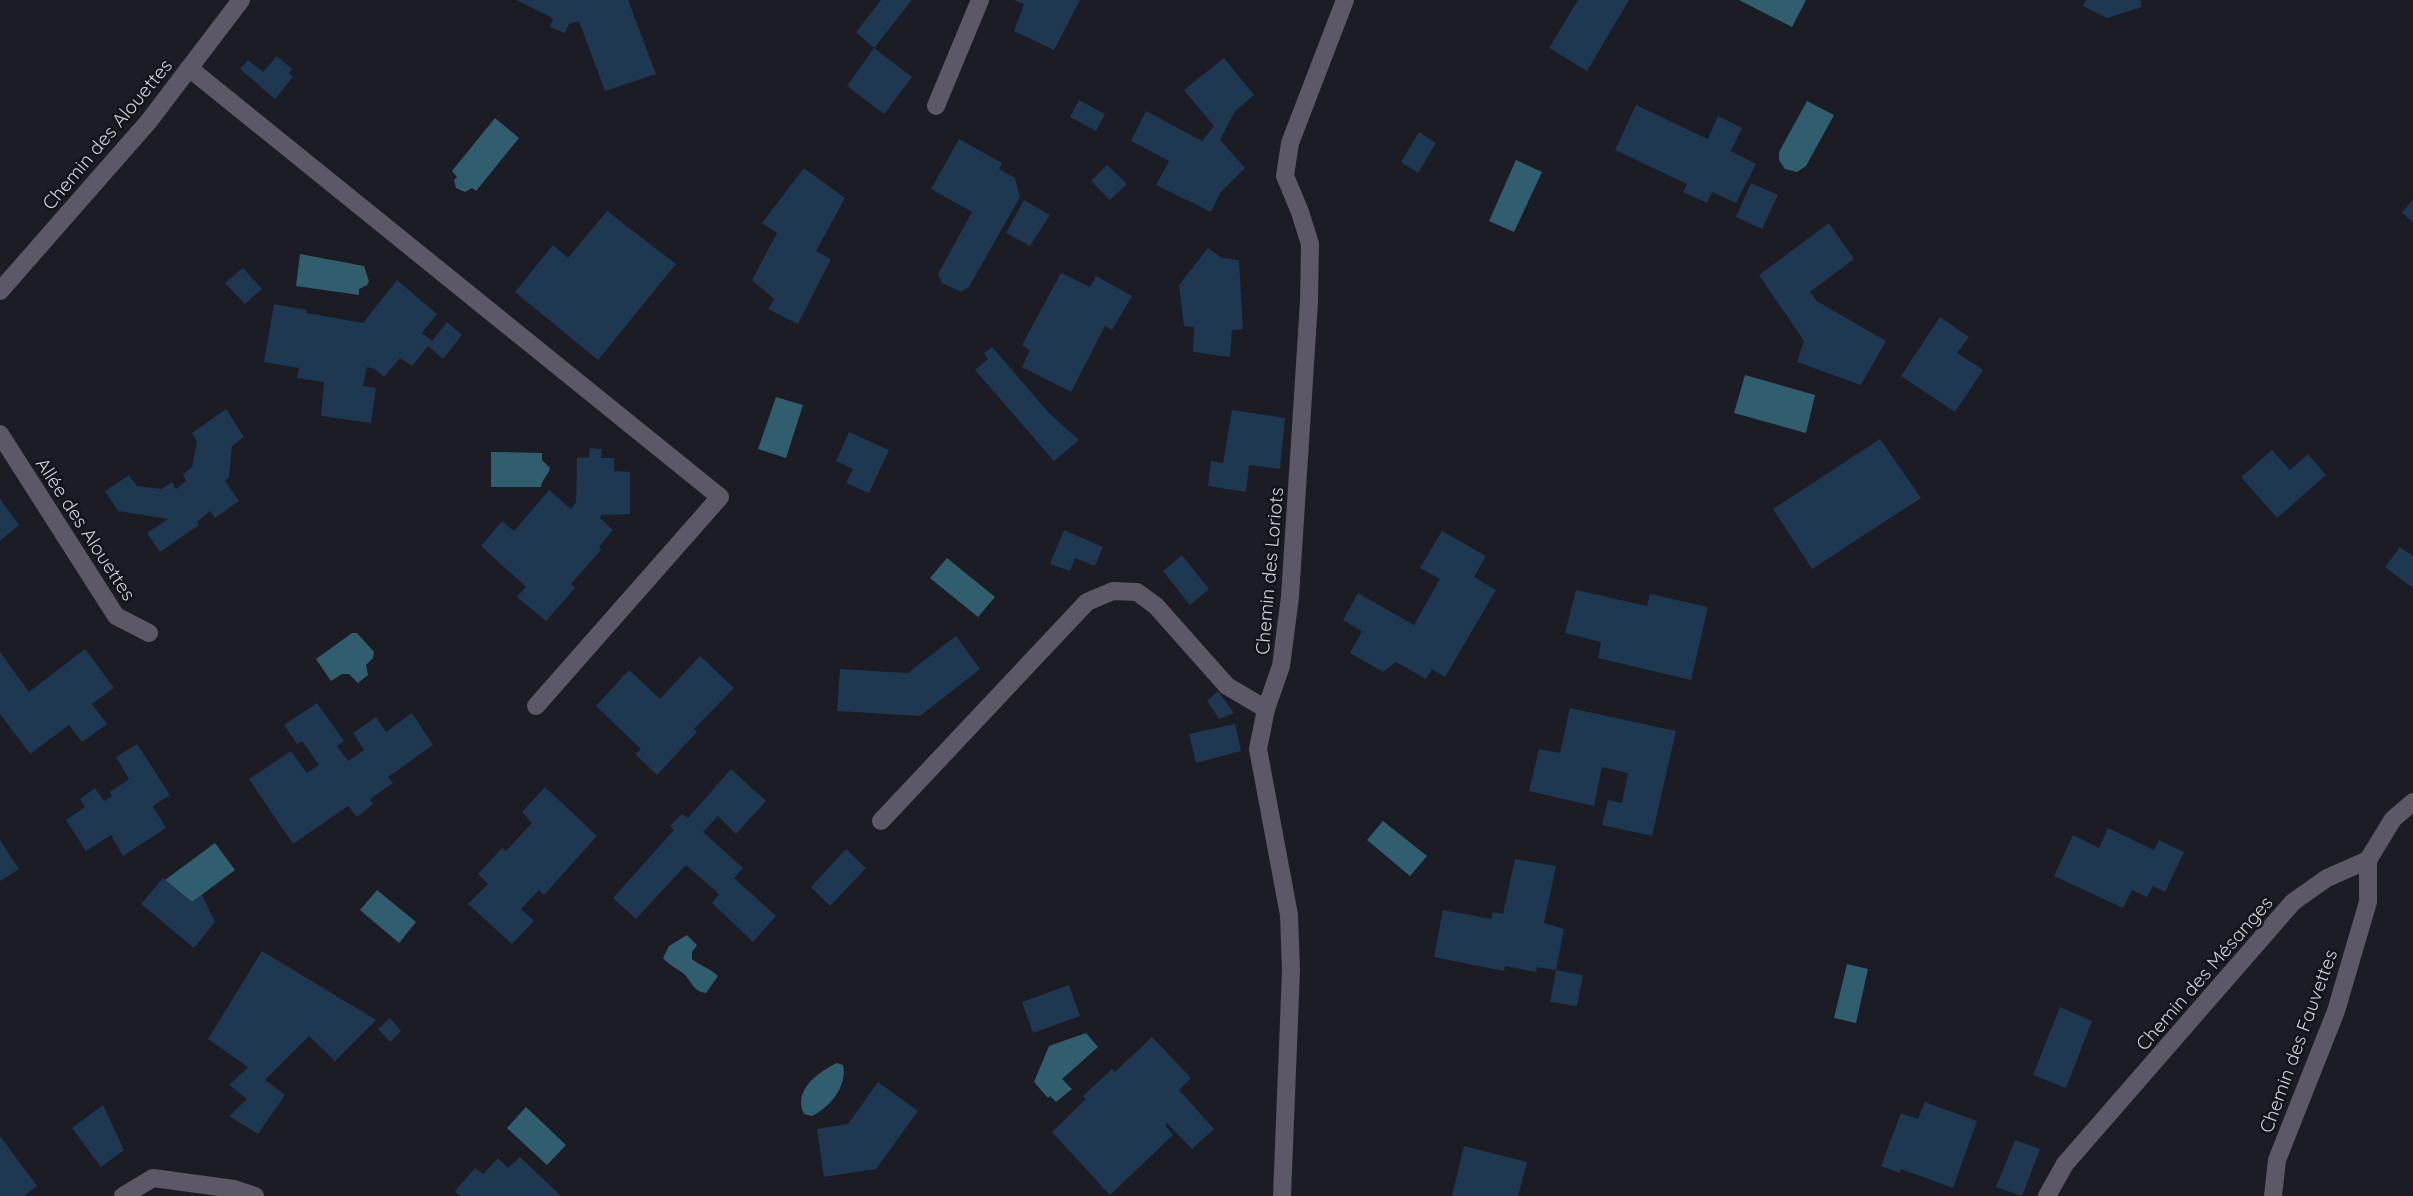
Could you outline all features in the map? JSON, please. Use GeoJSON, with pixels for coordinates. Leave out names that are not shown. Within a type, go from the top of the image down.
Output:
{"type":"FeatureCollection","features":[{"type":"Feature","properties":{"kind":"street","name":"Chemin des Alouettes"},"geometry":{"type":"LineString","coordinates":[[0,291],[149,121],[241,0]]}},
{"type":"Feature","properties":{"kind":"street"},"geometry":{"type":"LineString","coordinates":[[936,106],[980,0]]}},
{"type":"Feature","properties":{"kind":"street","name":"Chemin des Loriots"},"geometry":{"type":"LineString","coordinates":[[1282,1196],[1291,970],[1289,915],[1258,749],[1266,709],[1281,666],[1290,597],[1309,302],[1310,244],[1285,176],[1290,143],[1345,0]]}},
{"type":"Feature","properties":{"kind":"street"},"geometry":{"type":"LineString","coordinates":[[189,68],[720,497],[536,706]]}},
{"type":"Feature","properties":{"kind":"street","name":"Allée des Alouettes"},"geometry":{"type":"LineString","coordinates":[[0,435],[116,615],[149,633]]}},
{"type":"Feature","properties":{"kind":"street"},"geometry":{"type":"LineString","coordinates":[[881,821],[1087,602],[1113,591],[1137,592],[1156,606],[1227,686],[1266,709]]}},
{"type":"Feature","properties":{"kind":"street"},"geometry":{"type":"LineString","coordinates":[[2368,860],[2393,819],[2413,802]]}},
{"type":"Feature","properties":{"kind":"street","name":"Chemin des Mésanges"},"geometry":{"type":"LineString","coordinates":[[2047,1196],[2065,1164],[2293,902],[2327,878],[2368,860]]}},
{"type":"Feature","properties":{"kind":"street","name":"Chemin des Fauvettes"},"geometry":{"type":"LineString","coordinates":[[2273,1196],[2277,1160],[2336,1011],[2368,902],[2368,860]]}},
{"type":"Feature","properties":{"kind":"street"},"geometry":{"type":"LineString","coordinates":[[122,1196],[153,1178],[234,1189],[255,1196]]}},
{"type":"Feature","properties":{"kind":"water"},"geometry":{"type":"Polygon","coordinates":[[[1739,0],[1806,0],[1792,27],[1739,0]]]}},
{"type":"Feature","properties":{"kind":"water"},"geometry":{"type":"Polygon","coordinates":[[[1807,101],[1834,115],[1806,166],[1797,172],[1785,169],[1779,160],[1779,152],[1807,101]]]}},
{"type":"Feature","properties":{"kind":"water"},"geometry":{"type":"Polygon","coordinates":[[[495,118],[519,138],[476,191],[472,188],[465,192],[456,188],[454,180],[457,177],[452,171],[495,118]]]}},
{"type":"Feature","properties":{"kind":"water"},"geometry":{"type":"Polygon","coordinates":[[[1516,160],[1542,172],[1514,232],[1489,221],[1516,160]]]}},
{"type":"Feature","properties":{"kind":"water"},"geometry":{"type":"Polygon","coordinates":[[[300,254],[364,266],[369,281],[359,289],[359,295],[296,286],[300,254]]]}},
{"type":"Feature","properties":{"kind":"water"},"geometry":{"type":"Polygon","coordinates":[[[1745,375],[1815,395],[1806,433],[1734,413],[1745,375]]]}},
{"type":"Feature","properties":{"kind":"water"},"geometry":{"type":"Polygon","coordinates":[[[776,397],[803,405],[786,458],[758,449],[776,397]]]}},
{"type":"Feature","properties":{"kind":"water"},"geometry":{"type":"Polygon","coordinates":[[[491,452],[542,453],[542,460],[550,468],[541,487],[491,487],[491,452]]]}},
{"type":"Feature","properties":{"kind":"water"},"geometry":{"type":"Polygon","coordinates":[[[947,558],[995,597],[978,617],[930,578],[947,558]]]}},
{"type":"Feature","properties":{"kind":"water"},"geometry":{"type":"Polygon","coordinates":[[[352,633],[357,633],[374,652],[373,658],[366,665],[368,675],[358,683],[349,674],[342,674],[331,681],[316,659],[352,633]]]}},
{"type":"Feature","properties":{"kind":"water"},"geometry":{"type":"Polygon","coordinates":[[[1383,821],[1427,856],[1410,876],[1367,840],[1383,821]]]}},
{"type":"Feature","properties":{"kind":"water"},"geometry":{"type":"Polygon","coordinates":[[[215,843],[235,870],[192,902],[165,880],[215,843]]]}},
{"type":"Feature","properties":{"kind":"water"},"geometry":{"type":"Polygon","coordinates":[[[377,890],[416,922],[399,943],[360,910],[377,890]]]}},
{"type":"Feature","properties":{"kind":"water"},"geometry":{"type":"Polygon","coordinates":[[[687,935],[697,945],[692,952],[692,959],[718,976],[706,993],[695,988],[683,973],[663,958],[669,946],[687,935]]]}},
{"type":"Feature","properties":{"kind":"water"},"geometry":{"type":"Polygon","coordinates":[[[1847,964],[1868,969],[1856,1023],[1834,1018],[1847,964]]]}},
{"type":"Feature","properties":{"kind":"water"},"geometry":{"type":"Polygon","coordinates":[[[1086,1033],[1098,1047],[1062,1079],[1072,1089],[1056,1102],[1050,1096],[1048,1098],[1034,1082],[1049,1046],[1086,1033]]]}},
{"type":"Feature","properties":{"kind":"water"},"geometry":{"type":"Polygon","coordinates":[[[837,1063],[843,1065],[844,1073],[836,1095],[812,1116],[804,1114],[801,1098],[804,1090],[815,1077],[837,1063]]]}},
{"type":"Feature","properties":{"kind":"water"},"geometry":{"type":"Polygon","coordinates":[[[526,1107],[566,1145],[547,1165],[507,1128],[526,1107]]]}},
{"type":"Feature","properties":{"kind":"building"},"geometry":{"type":"Polygon","coordinates":[[[516,0],[628,0],[656,74],[605,91],[579,21],[569,24],[565,33],[550,27],[553,19],[516,0]]]}},
{"type":"Feature","properties":{"kind":"building"},"geometry":{"type":"Polygon","coordinates":[[[881,0],[912,0],[874,48],[856,32],[881,0]]]}},
{"type":"Feature","properties":{"kind":"building"},"geometry":{"type":"Polygon","coordinates":[[[1014,0],[1080,0],[1054,50],[1014,31],[1024,4],[1014,0]]]}},
{"type":"Feature","properties":{"kind":"building"},"geometry":{"type":"Polygon","coordinates":[[[1578,0],[1629,0],[1587,71],[1549,48],[1578,0]]]}},
{"type":"Feature","properties":{"kind":"building"},"geometry":{"type":"Polygon","coordinates":[[[2086,0],[2140,0],[2142,7],[2107,18],[2083,6],[2086,0]]]}},
{"type":"Feature","properties":{"kind":"building"},"geometry":{"type":"Polygon","coordinates":[[[874,48],[912,77],[884,114],[847,86],[874,48]]]}},
{"type":"Feature","properties":{"kind":"building"},"geometry":{"type":"Polygon","coordinates":[[[277,56],[292,69],[289,73],[293,77],[275,99],[240,69],[248,60],[263,72],[277,56]]]}},
{"type":"Feature","properties":{"kind":"building"},"geometry":{"type":"Polygon","coordinates":[[[1224,58],[1254,95],[1235,111],[1220,140],[1245,168],[1220,193],[1211,212],[1156,185],[1169,161],[1131,141],[1146,111],[1202,141],[1214,126],[1184,90],[1224,58]]]}},
{"type":"Feature","properties":{"kind":"building"},"geometry":{"type":"Polygon","coordinates":[[[1079,100],[1105,114],[1096,131],[1070,117],[1079,100]]]}},
{"type":"Feature","properties":{"kind":"building"},"geometry":{"type":"Polygon","coordinates":[[[1636,105],[1708,139],[1718,116],[1742,128],[1731,151],[1756,164],[1736,203],[1712,192],[1707,203],[1683,192],[1687,184],[1615,150],[1636,105]]]}},
{"type":"Feature","properties":{"kind":"building"},"geometry":{"type":"Polygon","coordinates":[[[1419,132],[1436,143],[1418,173],[1401,162],[1419,132]]]}},
{"type":"Feature","properties":{"kind":"building"},"geometry":{"type":"Polygon","coordinates":[[[959,139],[1002,163],[999,169],[1015,178],[1020,197],[969,287],[961,292],[942,283],[938,274],[972,212],[931,189],[959,139]]]}},
{"type":"Feature","properties":{"kind":"building"},"geometry":{"type":"Polygon","coordinates":[[[1107,165],[1127,184],[1110,200],[1091,181],[1107,165]]]}},
{"type":"Feature","properties":{"kind":"building"},"geometry":{"type":"Polygon","coordinates":[[[804,168],[845,198],[816,251],[831,259],[798,324],[768,309],[774,299],[752,280],[777,233],[762,223],[804,168]]]}},
{"type":"Feature","properties":{"kind":"building"},"geometry":{"type":"Polygon","coordinates":[[[1751,183],[1778,195],[1762,229],[1736,217],[1751,183]]]}},
{"type":"Feature","properties":{"kind":"building"},"geometry":{"type":"Polygon","coordinates":[[[2413,199],[2413,222],[2402,213],[2413,199]]]}},
{"type":"Feature","properties":{"kind":"building"},"geometry":{"type":"Polygon","coordinates":[[[1024,200],[1050,215],[1030,246],[1006,233],[1024,200]]]}},
{"type":"Feature","properties":{"kind":"building"},"geometry":{"type":"Polygon","coordinates":[[[607,211],[676,264],[598,360],[515,292],[553,245],[568,258],[607,211]]]}},
{"type":"Feature","properties":{"kind":"building"},"geometry":{"type":"Polygon","coordinates":[[[1829,223],[1854,259],[1810,292],[1817,301],[1886,341],[1861,385],[1797,362],[1804,341],[1759,275],[1829,223]]]}},
{"type":"Feature","properties":{"kind":"building"},"geometry":{"type":"Polygon","coordinates":[[[1208,248],[1222,258],[1239,260],[1243,329],[1232,330],[1230,357],[1193,352],[1194,327],[1184,326],[1179,285],[1208,248]]]}},
{"type":"Feature","properties":{"kind":"building"},"geometry":{"type":"Polygon","coordinates":[[[243,268],[262,289],[245,304],[225,283],[243,268]]]}},
{"type":"Feature","properties":{"kind":"building"},"geometry":{"type":"Polygon","coordinates":[[[1061,273],[1090,287],[1096,276],[1132,296],[1112,330],[1105,326],[1071,392],[1022,367],[1030,350],[1022,345],[1061,273]]]}},
{"type":"Feature","properties":{"kind":"building"},"geometry":{"type":"Polygon","coordinates":[[[397,280],[437,314],[422,333],[432,341],[447,322],[462,335],[443,359],[428,346],[412,366],[400,358],[384,377],[375,369],[367,367],[363,386],[376,388],[371,423],[321,416],[324,382],[297,378],[299,368],[264,362],[274,304],[307,310],[306,313],[363,323],[397,280]]]}},
{"type":"Feature","properties":{"kind":"building"},"geometry":{"type":"Polygon","coordinates":[[[1940,317],[1969,337],[1957,353],[1983,370],[1955,412],[1901,376],[1940,317]]]}},
{"type":"Feature","properties":{"kind":"building"},"geometry":{"type":"Polygon","coordinates":[[[992,347],[1049,413],[1079,440],[1054,461],[975,370],[988,359],[984,353],[992,347]]]}},
{"type":"Feature","properties":{"kind":"building"},"geometry":{"type":"Polygon","coordinates":[[[226,409],[244,437],[232,446],[229,477],[225,481],[239,501],[215,518],[210,511],[197,522],[199,525],[160,552],[147,533],[168,519],[118,511],[105,491],[129,475],[137,486],[161,489],[172,482],[176,489],[186,481],[183,474],[192,467],[197,441],[192,433],[226,409]]]}},
{"type":"Feature","properties":{"kind":"building"},"geometry":{"type":"Polygon","coordinates":[[[1232,410],[1285,418],[1280,469],[1249,465],[1246,492],[1208,486],[1211,461],[1223,463],[1232,410]]]}},
{"type":"Feature","properties":{"kind":"building"},"geometry":{"type":"Polygon","coordinates":[[[849,432],[889,450],[869,493],[846,483],[853,469],[836,461],[849,432]]]}},
{"type":"Feature","properties":{"kind":"building"},"geometry":{"type":"Polygon","coordinates":[[[1880,439],[1921,498],[1812,569],[1773,509],[1880,439]]]}},
{"type":"Feature","properties":{"kind":"building"},"geometry":{"type":"Polygon","coordinates":[[[590,448],[602,449],[601,458],[614,458],[614,471],[630,472],[630,514],[601,515],[600,518],[613,530],[599,547],[601,550],[571,584],[575,588],[546,621],[517,597],[526,587],[481,546],[502,521],[514,531],[549,490],[571,509],[576,502],[577,458],[589,457],[590,448]]]}},
{"type":"Feature","properties":{"kind":"building"},"geometry":{"type":"Polygon","coordinates":[[[2272,450],[2290,470],[2308,454],[2326,475],[2277,518],[2241,477],[2272,450]]]}},
{"type":"Feature","properties":{"kind":"building"},"geometry":{"type":"Polygon","coordinates":[[[0,499],[19,525],[0,541],[0,499]]]}},
{"type":"Feature","properties":{"kind":"building"},"geometry":{"type":"Polygon","coordinates":[[[1064,530],[1103,547],[1095,566],[1075,558],[1070,571],[1050,564],[1064,530]]]}},
{"type":"Feature","properties":{"kind":"building"},"geometry":{"type":"Polygon","coordinates":[[[1442,531],[1486,556],[1474,577],[1496,590],[1445,677],[1432,669],[1426,679],[1396,662],[1383,672],[1350,653],[1362,631],[1343,620],[1358,593],[1414,625],[1440,579],[1420,568],[1442,531]]]}},
{"type":"Feature","properties":{"kind":"building"},"geometry":{"type":"Polygon","coordinates":[[[2400,547],[2413,556],[2413,588],[2385,567],[2400,547]]]}},
{"type":"Feature","properties":{"kind":"building"},"geometry":{"type":"Polygon","coordinates":[[[1182,555],[1209,589],[1190,605],[1163,571],[1182,555]]]}},
{"type":"Feature","properties":{"kind":"building"},"geometry":{"type":"Polygon","coordinates":[[[1576,590],[1647,606],[1650,594],[1708,607],[1691,680],[1598,658],[1601,642],[1565,633],[1576,590]]]}},
{"type":"Feature","properties":{"kind":"building"},"geometry":{"type":"Polygon","coordinates":[[[956,636],[980,669],[920,716],[837,711],[840,669],[908,673],[956,636]]]}},
{"type":"Feature","properties":{"kind":"building"},"geometry":{"type":"Polygon","coordinates":[[[85,649],[114,688],[92,704],[107,724],[82,742],[69,725],[30,754],[0,714],[0,652],[29,692],[85,649]]]}},
{"type":"Feature","properties":{"kind":"building"},"geometry":{"type":"Polygon","coordinates":[[[700,656],[734,688],[694,729],[697,732],[657,775],[635,754],[641,749],[596,706],[629,670],[660,699],[700,656]]]}},
{"type":"Feature","properties":{"kind":"building"},"geometry":{"type":"Polygon","coordinates":[[[1218,691],[1234,713],[1219,719],[1207,701],[1218,691]]]}},
{"type":"Feature","properties":{"kind":"building"},"geometry":{"type":"Polygon","coordinates":[[[317,703],[344,741],[337,746],[348,761],[364,750],[353,733],[376,717],[386,732],[412,713],[433,745],[388,777],[393,783],[370,799],[373,804],[357,817],[348,806],[293,844],[249,779],[291,751],[307,773],[319,765],[302,741],[297,744],[284,725],[317,703]]]}},
{"type":"Feature","properties":{"kind":"building"},"geometry":{"type":"Polygon","coordinates":[[[1570,708],[1676,731],[1652,836],[1602,825],[1608,800],[1622,803],[1628,773],[1602,767],[1594,806],[1529,791],[1539,749],[1560,753],[1570,708]]]}},
{"type":"Feature","properties":{"kind":"building"},"geometry":{"type":"Polygon","coordinates":[[[1235,724],[1241,751],[1196,763],[1189,734],[1235,724]]]}},
{"type":"Feature","properties":{"kind":"building"},"geometry":{"type":"Polygon","coordinates":[[[137,744],[170,795],[153,806],[166,828],[123,856],[111,835],[86,851],[66,820],[85,807],[80,799],[95,788],[104,801],[112,796],[110,792],[129,779],[116,757],[137,744]]]}},
{"type":"Feature","properties":{"kind":"building"},"geometry":{"type":"Polygon","coordinates":[[[731,769],[766,801],[736,834],[718,816],[703,832],[743,868],[734,878],[776,916],[753,942],[712,903],[719,894],[686,865],[636,919],[613,898],[674,830],[670,826],[682,814],[688,818],[731,769]]]}},
{"type":"Feature","properties":{"kind":"building"},"geometry":{"type":"Polygon","coordinates":[[[545,787],[597,836],[544,895],[539,890],[521,909],[534,921],[512,944],[468,904],[488,884],[478,874],[502,848],[506,851],[532,823],[522,812],[545,787]]]}},
{"type":"Feature","properties":{"kind":"building"},"geometry":{"type":"Polygon","coordinates":[[[2108,828],[2154,850],[2159,840],[2184,852],[2165,892],[2153,886],[2147,897],[2132,890],[2123,908],[2054,876],[2073,835],[2099,848],[2108,828]]]}},
{"type":"Feature","properties":{"kind":"building"},"geometry":{"type":"Polygon","coordinates":[[[0,840],[19,869],[0,881],[0,840]]]}},
{"type":"Feature","properties":{"kind":"building"},"geometry":{"type":"Polygon","coordinates":[[[846,849],[866,868],[830,906],[811,887],[846,849]]]}},
{"type":"Feature","properties":{"kind":"building"},"geometry":{"type":"Polygon","coordinates":[[[1515,859],[1556,866],[1544,923],[1564,929],[1556,970],[1537,967],[1536,972],[1505,966],[1504,971],[1434,957],[1443,910],[1491,919],[1493,912],[1503,914],[1515,859]]]}},
{"type":"Feature","properties":{"kind":"building"},"geometry":{"type":"Polygon","coordinates":[[[163,878],[192,902],[202,895],[215,922],[194,948],[141,904],[163,878]]]}},
{"type":"Feature","properties":{"kind":"building"},"geometry":{"type":"Polygon","coordinates":[[[262,951],[376,1020],[335,1061],[309,1036],[265,1080],[285,1095],[258,1134],[229,1116],[247,1099],[229,1085],[248,1067],[208,1039],[262,951]]]}},
{"type":"Feature","properties":{"kind":"building"},"geometry":{"type":"Polygon","coordinates":[[[1556,970],[1583,975],[1577,1006],[1550,1002],[1556,970]]]}},
{"type":"Feature","properties":{"kind":"building"},"geometry":{"type":"Polygon","coordinates":[[[1069,985],[1080,1016],[1033,1033],[1022,1002],[1069,985]]]}},
{"type":"Feature","properties":{"kind":"building"},"geometry":{"type":"Polygon","coordinates":[[[2060,1007],[2092,1021],[2066,1088],[2033,1075],[2060,1007]]]}},
{"type":"Feature","properties":{"kind":"building"},"geometry":{"type":"Polygon","coordinates":[[[390,1018],[401,1031],[390,1042],[378,1029],[390,1018]]]}},
{"type":"Feature","properties":{"kind":"building"},"geometry":{"type":"Polygon","coordinates":[[[1152,1037],[1191,1078],[1179,1090],[1214,1129],[1192,1149],[1167,1123],[1165,1125],[1173,1135],[1110,1195],[1052,1132],[1086,1099],[1083,1096],[1112,1069],[1115,1072],[1152,1037]]]}},
{"type":"Feature","properties":{"kind":"building"},"geometry":{"type":"Polygon","coordinates":[[[878,1082],[918,1111],[876,1169],[824,1177],[817,1129],[848,1124],[878,1082]]]}},
{"type":"Feature","properties":{"kind":"building"},"geometry":{"type":"Polygon","coordinates":[[[1925,1102],[1977,1121],[1953,1188],[1901,1169],[1900,1173],[1881,1166],[1901,1113],[1918,1119],[1925,1102]]]}},
{"type":"Feature","properties":{"kind":"building"},"geometry":{"type":"Polygon","coordinates":[[[103,1105],[124,1150],[101,1167],[72,1128],[103,1105]]]}},
{"type":"Feature","properties":{"kind":"building"},"geometry":{"type":"Polygon","coordinates":[[[0,1136],[37,1186],[24,1196],[0,1196],[0,1136]]]}},
{"type":"Feature","properties":{"kind":"building"},"geometry":{"type":"Polygon","coordinates":[[[2015,1140],[2040,1149],[2022,1196],[1996,1187],[2015,1140]]]}},
{"type":"Feature","properties":{"kind":"building"},"geometry":{"type":"Polygon","coordinates":[[[1464,1146],[1527,1162],[1518,1196],[1452,1196],[1464,1146]]]}},
{"type":"Feature","properties":{"kind":"building"},"geometry":{"type":"Polygon","coordinates":[[[520,1157],[561,1196],[460,1196],[455,1191],[475,1168],[483,1174],[498,1158],[508,1168],[520,1157]]]}}]}
